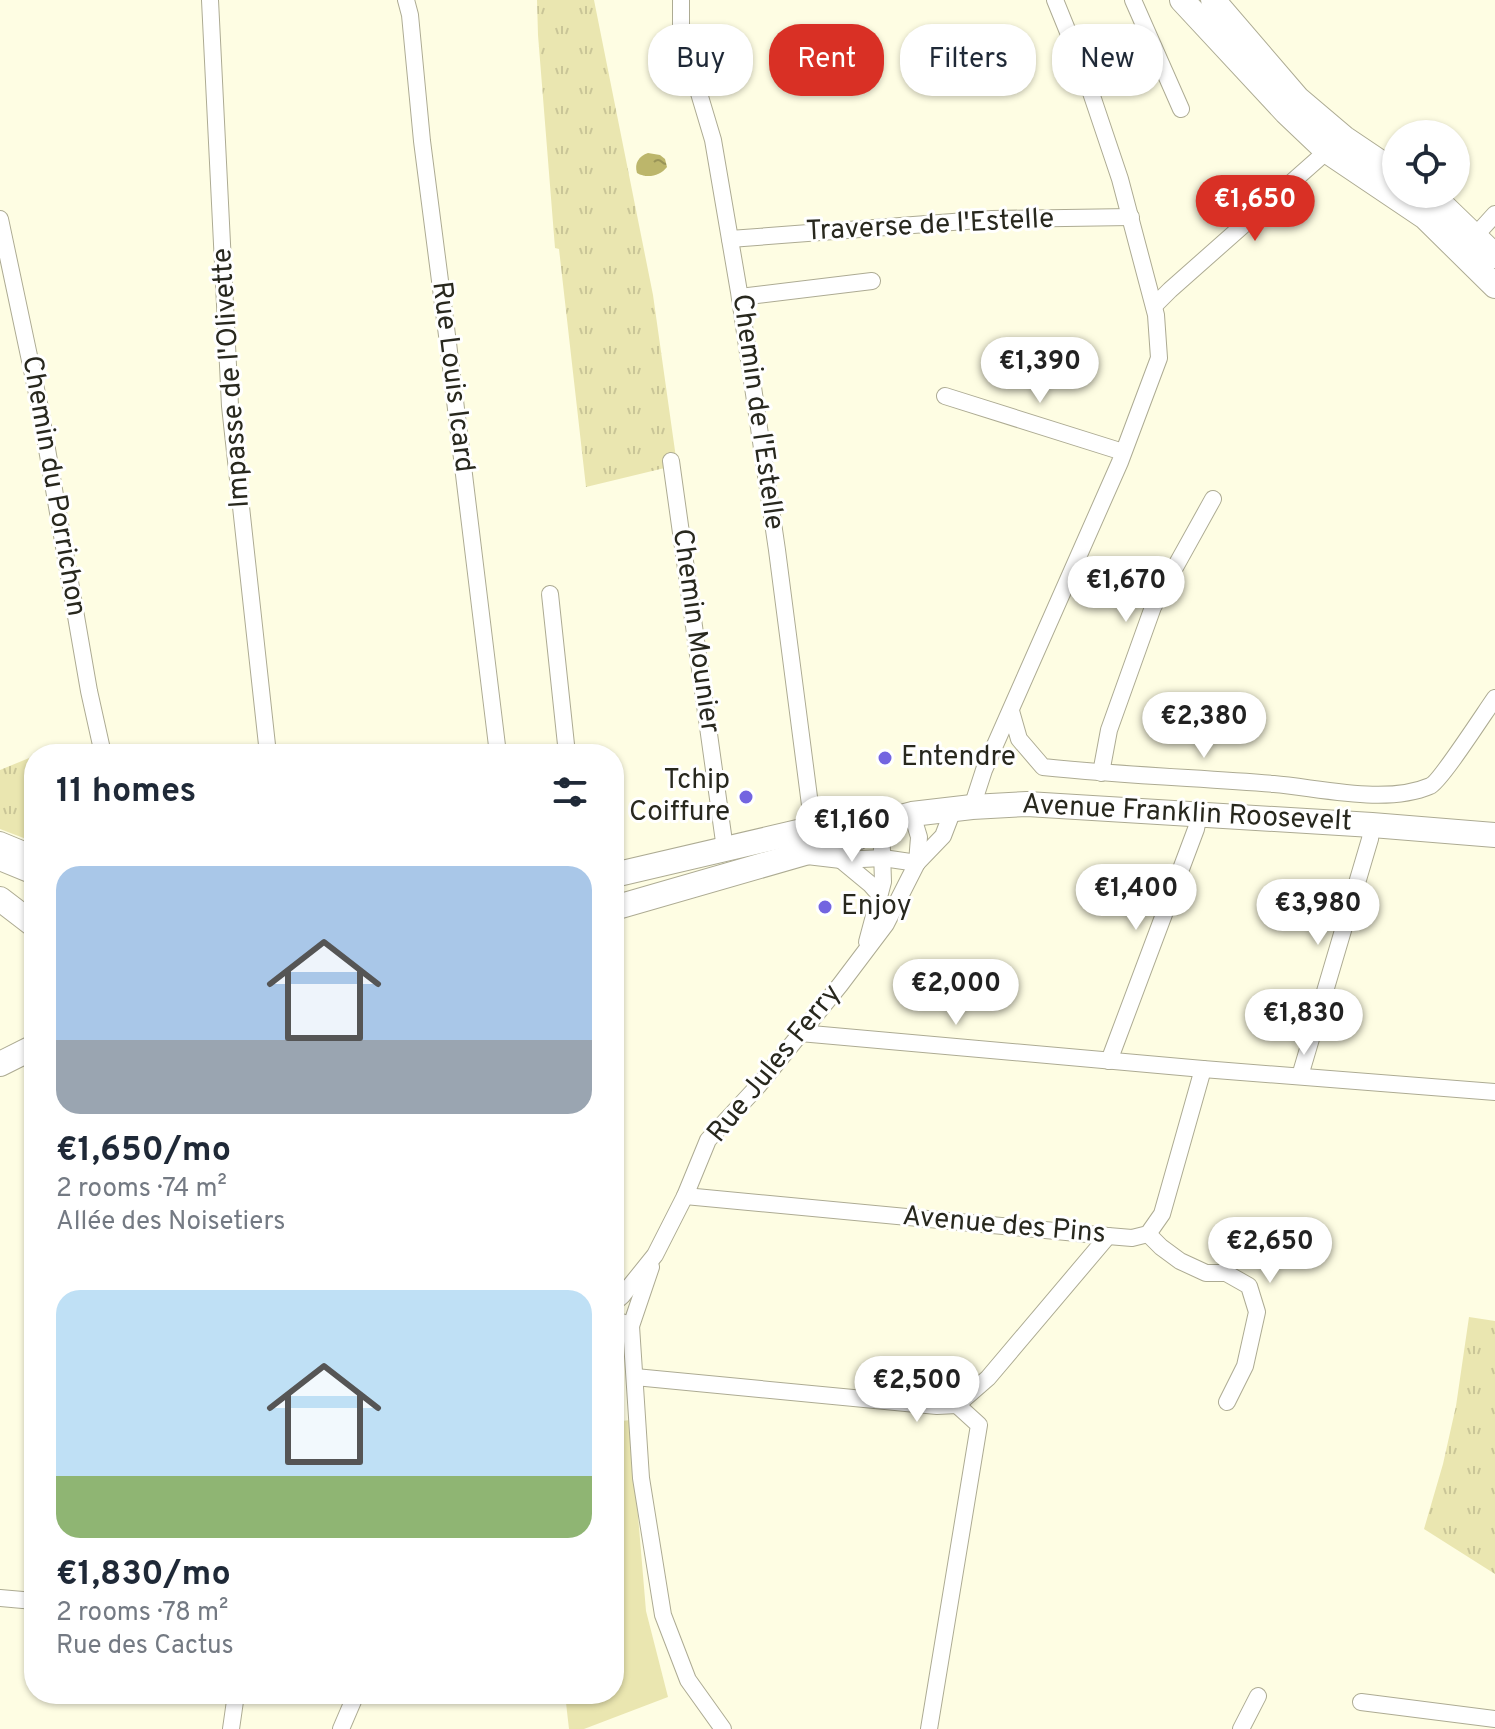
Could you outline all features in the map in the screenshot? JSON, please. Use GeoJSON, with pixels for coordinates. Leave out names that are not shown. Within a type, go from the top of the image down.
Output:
{"type":"FeatureCollection","features":[{"type":"Feature","properties":{"kind":"main road"},"geometry":{"type":"LineString","coordinates":[[1182,0],[1286,112],[1327,151],[1425,217],[1495,286]]}},
{"type":"Feature","properties":{"kind":"main road"},"geometry":{"type":"LineString","coordinates":[[1213,0],[1298,99],[1344,138],[1382,164]]}},
{"type":"Feature","properties":{"kind":"main road"},"geometry":{"type":"LineString","coordinates":[[1445,208],[1495,256]]}},
{"type":"Feature","properties":{"kind":"main road","name":"Avenue Franklin Roosevelt"},"geometry":{"type":"LineString","coordinates":[[624,905],[857,838],[881,822],[912,814],[962,809],[1027,804],[1495,835]]}},
{"type":"Feature","properties":{"kind":"main road","name":"Avenue Franklin Roosevelt"},"geometry":{"type":"LineString","coordinates":[[624,873],[858,818],[881,822]]}},
{"type":"Feature","properties":{"kind":"main road"},"geometry":{"type":"LineString","coordinates":[[0,858],[24,868]]}},
{"type":"Feature","properties":{"kind":"main road"},"geometry":{"type":"LineString","coordinates":[[0,899],[24,917]]}},
{"type":"Feature","properties":{"kind":"main road"},"geometry":{"type":"LineString","coordinates":[[0,1064],[24,1052]]}},
{"type":"Feature","properties":{"kind":"street","name":"Impasse de l'Olivette"},"geometry":{"type":"LineString","coordinates":[[210,0],[230,406],[267,744]]}},
{"type":"Feature","properties":{"kind":"street","name":"Rue Louis Icard"},"geometry":{"type":"LineString","coordinates":[[406,0],[497,744]]}},
{"type":"Feature","properties":{"kind":"street","name":"Chemin de l'Estelle"},"geometry":{"type":"LineString","coordinates":[[681,0],[681,33],[713,140],[740,297],[813,828]]}},
{"type":"Feature","properties":{"kind":"street","name":"Rue Jules Ferry"},"geometry":{"type":"LineString","coordinates":[[624,1294],[655,1255],[685,1196],[708,1140],[758,1086],[840,985],[886,924],[917,863],[943,836],[979,782],[1123,452],[1159,358],[1154,306],[1120,179],[1083,69],[1055,0]]}},
{"type":"Feature","properties":{"kind":"street"},"geometry":{"type":"LineString","coordinates":[[1133,0],[1181,109]]}},
{"type":"Feature","properties":{"kind":"street"},"geometry":{"type":"LineString","coordinates":[[1154,306],[1327,151]]}},
{"type":"Feature","properties":{"kind":"street"},"geometry":{"type":"LineString","coordinates":[[1475,236],[1495,214]]}},
{"type":"Feature","properties":{"kind":"street","name":"Traverse de l'Estelle"},"geometry":{"type":"LineString","coordinates":[[730,239],[992,219],[1131,217]]}},
{"type":"Feature","properties":{"kind":"street","name":"Chemin du Porrichon"},"geometry":{"type":"LineString","coordinates":[[0,219],[39,403],[101,744]]}},
{"type":"Feature","properties":{"kind":"street"},"geometry":{"type":"LineString","coordinates":[[740,297],[872,281]]}},
{"type":"Feature","properties":{"kind":"street"},"geometry":{"type":"LineString","coordinates":[[945,396],[1123,452]]}},
{"type":"Feature","properties":{"kind":"street","name":"Chemin Mounier"},"geometry":{"type":"LineString","coordinates":[[671,461],[725,849]]}},
{"type":"Feature","properties":{"kind":"street"},"geometry":{"type":"LineString","coordinates":[[1101,773],[1109,730],[1153,607],[1213,499]]}},
{"type":"Feature","properties":{"kind":"street"},"geometry":{"type":"LineString","coordinates":[[550,594],[566,744]]}},
{"type":"Feature","properties":{"kind":"street"},"geometry":{"type":"LineString","coordinates":[[1011,711],[1019,739],[1043,767],[1275,784],[1367,795],[1405,793],[1434,785],[1495,698]]}},
{"type":"Feature","properties":{"kind":"street","name":"Rue Jules Ferry"},"geometry":{"type":"LineString","coordinates":[[912,814],[919,837],[917,863]]}},
{"type":"Feature","properties":{"kind":"street"},"geometry":{"type":"LineString","coordinates":[[1109,1061],[1199,814]]}},
{"type":"Feature","properties":{"kind":"street","name":"Rue Jules Ferry"},"geometry":{"type":"LineString","coordinates":[[866,948],[883,882],[881,822]]}},
{"type":"Feature","properties":{"kind":"street"},"geometry":{"type":"LineString","coordinates":[[1300,1076],[1372,825]]}},
{"type":"Feature","properties":{"kind":"street"},"geometry":{"type":"LineString","coordinates":[[0,840],[24,850]]}},
{"type":"Feature","properties":{"kind":"street","name":"Avenue Franklin Roosevelt"},"geometry":{"type":"LineString","coordinates":[[799,854],[841,860],[883,858],[917,863]]}},
{"type":"Feature","properties":{"kind":"street"},"geometry":{"type":"LineString","coordinates":[[841,860],[878,893]]}},
{"type":"Feature","properties":{"kind":"street"},"geometry":{"type":"LineString","coordinates":[[800,1033],[1495,1092]]}},
{"type":"Feature","properties":{"kind":"street"},"geometry":{"type":"LineString","coordinates":[[1203,1069],[1162,1214],[1148,1234],[1180,1261],[1206,1273],[1226,1273],[1249,1286],[1257,1312],[1245,1366],[1227,1402]]}},
{"type":"Feature","properties":{"kind":"street","name":"Avenue des Pins"},"geometry":{"type":"LineString","coordinates":[[685,1196],[1132,1238],[1148,1234]]}},
{"type":"Feature","properties":{"kind":"street"},"geometry":{"type":"LineString","coordinates":[[957,1405],[988,1378],[1108,1236]]}},
{"type":"Feature","properties":{"kind":"street"},"geometry":{"type":"LineString","coordinates":[[655,1255],[631,1326],[641,1478],[663,1615],[688,1680],[723,1729]]}},
{"type":"Feature","properties":{"kind":"street"},"geometry":{"type":"LineString","coordinates":[[624,1323],[631,1326]]}},
{"type":"Feature","properties":{"kind":"street"},"geometry":{"type":"LineString","coordinates":[[635,1377],[957,1405],[979,1425],[929,1729]]}},
{"type":"Feature","properties":{"kind":"street"},"geometry":{"type":"LineString","coordinates":[[0,1598],[24,1600]]}},
{"type":"Feature","properties":{"kind":"street"},"geometry":{"type":"LineString","coordinates":[[1241,1729],[1258,1696]]}},
{"type":"Feature","properties":{"kind":"street"},"geometry":{"type":"LineString","coordinates":[[1361,1702],[1495,1719]]}},
{"type":"Feature","properties":{"kind":"street"},"geometry":{"type":"LineString","coordinates":[[231,1729],[235,1704]]}},
{"type":"Feature","properties":{"kind":"street"},"geometry":{"type":"LineString","coordinates":[[341,1729],[352,1704]]}},
{"type":"Feature","properties":{"kind":"green space"},"geometry":{"type":"Polygon","coordinates":[[[537,0],[594,0],[653,295],[677,465],[586,487],[559,249],[555,248],[537,0]]]}},
{"type":"Feature","properties":{"kind":"green space"},"geometry":{"type":"Polygon","coordinates":[[[24,760],[24,838],[0,829],[0,770],[24,760]]]}},
{"type":"Feature","properties":{"kind":"green space"},"geometry":{"type":"Polygon","coordinates":[[[1469,1317],[1495,1321],[1495,1574],[1424,1529],[1456,1406],[1469,1317]]]}},
{"type":"Feature","properties":{"kind":"green space"},"geometry":{"type":"Polygon","coordinates":[[[630,1420],[646,1611],[668,1697],[584,1729],[569,1729],[566,1704],[624,1704],[624,1421],[630,1420]]]}},
{"type":"Feature","properties":{"kind":"water"},"geometry":{"type":"Polygon","coordinates":[[[648,153],[665,159],[667,167],[661,173],[645,176],[637,173],[638,160],[648,153]]]}},
{"type":"Feature","properties":{"kind":"place","name":"Entendre"},"geometry":{"type":"Point","coordinates":[885,758]}},
{"type":"Feature","properties":{"kind":"place","name":"Tchip Coiffure"},"geometry":{"type":"Point","coordinates":[746,797]}},
{"type":"Feature","properties":{"kind":"place","name":"Enjoy"},"geometry":{"type":"Point","coordinates":[825,907]}}]}
